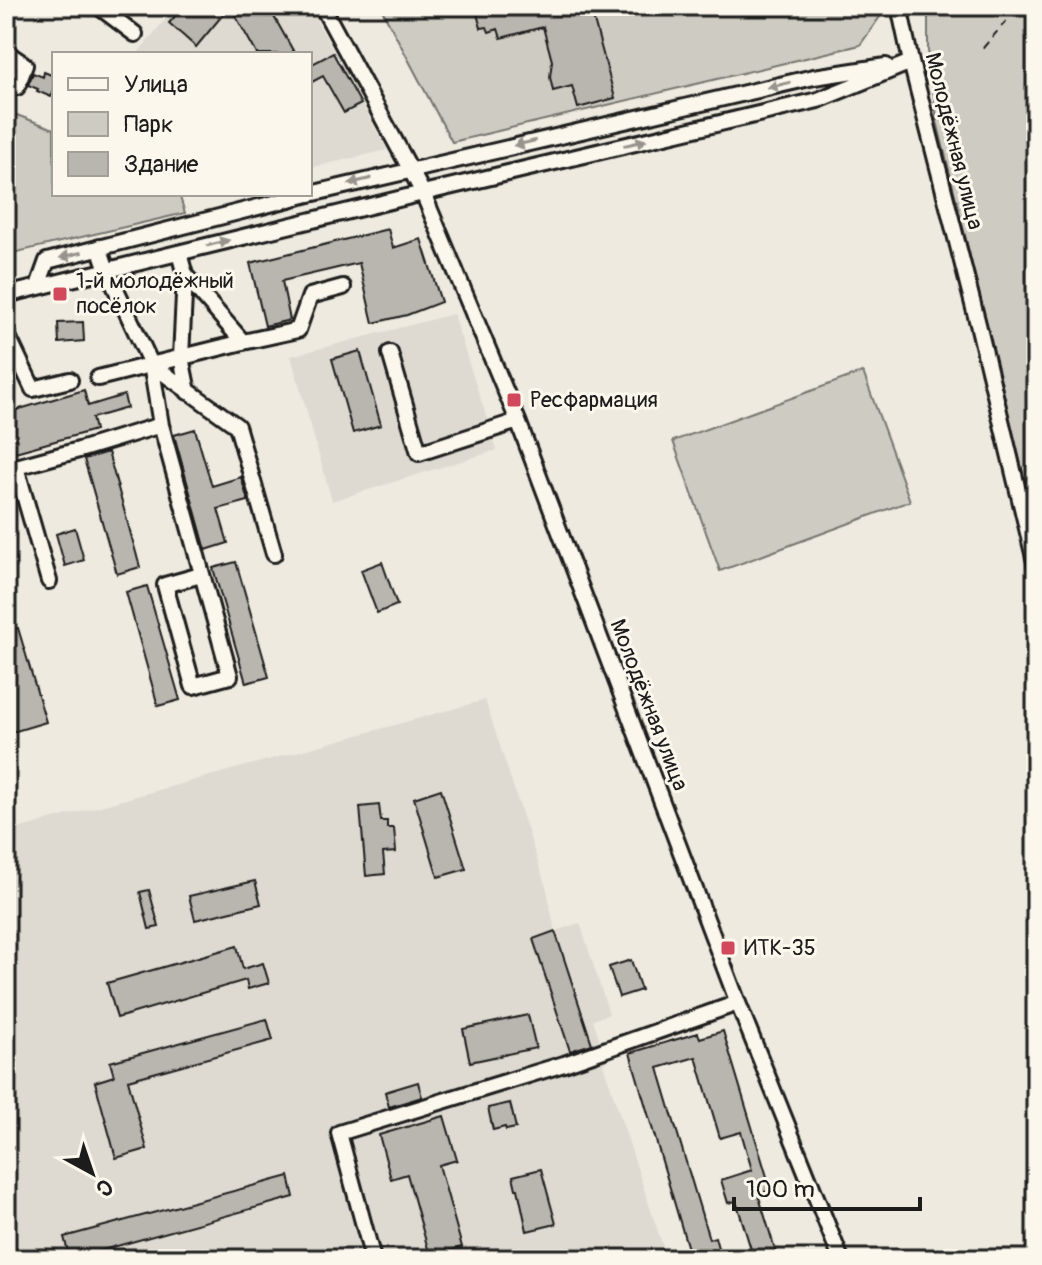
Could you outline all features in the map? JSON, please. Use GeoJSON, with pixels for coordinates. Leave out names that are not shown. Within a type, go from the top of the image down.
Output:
{"type":"FeatureCollection","features":[{"type":"Feature","properties":{"kind":"street"},"geometry":{"type":"LineString","coordinates":[[98,6],[119,12],[135,34]]}},
{"type":"Feature","properties":{"kind":"street","name":"Молодёжная улица"},"geometry":{"type":"LineString","coordinates":[[322,6],[423,193],[518,421],[738,1003],[841,1259]]}},
{"type":"Feature","properties":{"kind":"street","name":"Молодёжная улица"},"geometry":{"type":"LineString","coordinates":[[899,6],[1036,566]]}},
{"type":"Feature","properties":{"kind":"street"},"geometry":{"type":"LineString","coordinates":[[6,52],[25,65],[17,87],[6,88]]}},
{"type":"Feature","properties":{"kind":"street"},"geometry":{"type":"LineString","coordinates":[[312,194],[814,77],[911,62]]}},
{"type":"Feature","properties":{"kind":"street"},"geometry":{"type":"LineString","coordinates":[[6,295],[818,100],[911,62]]}},
{"type":"Feature","properties":{"kind":"street"},"geometry":{"type":"LineString","coordinates":[[814,77],[818,100]]}},
{"type":"Feature","properties":{"kind":"street"},"geometry":{"type":"LineString","coordinates":[[38,286],[47,261],[302,196]]}},
{"type":"Feature","properties":{"kind":"street"},"geometry":{"type":"LineString","coordinates":[[99,247],[151,364],[161,425],[230,676],[193,686],[165,585],[201,575]]}},
{"type":"Feature","properties":{"kind":"street"},"geometry":{"type":"LineString","coordinates":[[179,253],[185,275],[181,357],[188,392]]}},
{"type":"Feature","properties":{"kind":"street"},"geometry":{"type":"LineString","coordinates":[[185,275],[243,342]]}},
{"type":"Feature","properties":{"kind":"street"},"geometry":{"type":"LineString","coordinates":[[98,378],[298,330],[310,296],[343,287]]}},
{"type":"Feature","properties":{"kind":"street"},"geometry":{"type":"LineString","coordinates":[[6,332],[33,389],[70,380]]}},
{"type":"Feature","properties":{"kind":"street"},"geometry":{"type":"LineString","coordinates":[[390,353],[419,453],[518,421]]}},
{"type":"Feature","properties":{"kind":"street"},"geometry":{"type":"LineString","coordinates":[[151,364],[237,426],[274,554]]}},
{"type":"Feature","properties":{"kind":"street"},"geometry":{"type":"LineString","coordinates":[[49,581],[16,467],[161,425]]}},
{"type":"Feature","properties":{"kind":"street"},"geometry":{"type":"LineString","coordinates":[[373,1259],[339,1133],[564,1064],[738,1003]]}},
{"type":"Feature","properties":{"kind":"path"},"geometry":{"type":"LineString","coordinates":[[983,48],[1019,6]]}},
{"type":"Feature","properties":{"kind":"shaded area"},"geometry":{"type":"Polygon","coordinates":[[[176,6],[309,6],[387,150],[312,168],[312,52],[139,52],[176,6]]]}},
{"type":"Feature","properties":{"kind":"shaded area"},"geometry":{"type":"Polygon","coordinates":[[[453,314],[497,450],[332,501],[291,356],[453,314]]]}},
{"type":"Feature","properties":{"kind":"shaded area"},"geometry":{"type":"Polygon","coordinates":[[[485,700],[547,890],[555,931],[580,923],[609,1014],[593,1020],[607,1061],[603,1064],[667,1259],[6,1259],[6,832],[485,700]]]}},
{"type":"Feature","properties":{"kind":"green space"},"geometry":{"type":"Polygon","coordinates":[[[380,6],[883,6],[884,11],[860,45],[452,142],[380,6]]]}},
{"type":"Feature","properties":{"kind":"green space"},"geometry":{"type":"Polygon","coordinates":[[[928,6],[1036,6],[1036,526],[937,121],[928,51],[928,6]]]}},
{"type":"Feature","properties":{"kind":"green space"},"geometry":{"type":"Polygon","coordinates":[[[6,111],[52,128],[52,196],[180,196],[185,213],[8,254],[6,258],[6,111]]]}},
{"type":"Feature","properties":{"kind":"green space"},"geometry":{"type":"Polygon","coordinates":[[[863,372],[910,501],[720,571],[673,441],[863,372]]]}},
{"type":"Feature","properties":{"kind":"building"},"geometry":{"type":"Polygon","coordinates":[[[184,6],[230,6],[196,47],[169,23],[184,6]]]}},
{"type":"Feature","properties":{"kind":"building"},"geometry":{"type":"Polygon","coordinates":[[[230,6],[268,6],[294,52],[256,52],[230,6]]]}},
{"type":"Feature","properties":{"kind":"building"},"geometry":{"type":"Polygon","coordinates":[[[506,6],[590,6],[615,98],[578,108],[572,86],[553,91],[550,77],[552,61],[543,27],[501,38],[498,29],[489,32],[487,27],[481,28],[477,14],[506,6]]]}},
{"type":"Feature","properties":{"kind":"building"},"geometry":{"type":"Polygon","coordinates":[[[333,53],[361,104],[344,113],[323,76],[312,82],[312,64],[333,53]]]}},
{"type":"Feature","properties":{"kind":"building"},"geometry":{"type":"Polygon","coordinates":[[[44,72],[52,75],[51,97],[28,85],[33,73],[43,77],[44,72]]]}},
{"type":"Feature","properties":{"kind":"building"},"geometry":{"type":"Polygon","coordinates":[[[388,229],[393,248],[421,239],[441,302],[373,323],[359,263],[282,281],[290,320],[265,326],[250,263],[388,229]]]}},
{"type":"Feature","properties":{"kind":"building"},"geometry":{"type":"Polygon","coordinates":[[[83,322],[84,341],[59,343],[58,323],[83,322]]]}},
{"type":"Feature","properties":{"kind":"building"},"geometry":{"type":"Polygon","coordinates":[[[360,351],[381,425],[353,433],[332,359],[360,351]]]}},
{"type":"Feature","properties":{"kind":"building"},"geometry":{"type":"Polygon","coordinates":[[[84,390],[88,406],[124,395],[127,408],[92,418],[95,430],[8,454],[6,413],[84,390]]]}},
{"type":"Feature","properties":{"kind":"building"},"geometry":{"type":"Polygon","coordinates":[[[195,429],[212,486],[241,477],[248,501],[218,509],[228,543],[206,550],[174,435],[195,429]]]}},
{"type":"Feature","properties":{"kind":"building"},"geometry":{"type":"Polygon","coordinates":[[[108,452],[140,567],[117,574],[84,459],[108,452]]]}},
{"type":"Feature","properties":{"kind":"building"},"geometry":{"type":"Polygon","coordinates":[[[75,528],[84,560],[65,566],[56,534],[75,528]]]}},
{"type":"Feature","properties":{"kind":"building"},"geometry":{"type":"Polygon","coordinates":[[[236,562],[269,677],[246,683],[213,568],[236,562]]]}},
{"type":"Feature","properties":{"kind":"building"},"geometry":{"type":"Polygon","coordinates":[[[382,562],[397,605],[377,613],[361,570],[382,562]]]}},
{"type":"Feature","properties":{"kind":"building"},"geometry":{"type":"Polygon","coordinates":[[[147,586],[180,700],[158,706],[126,592],[147,586]]]}},
{"type":"Feature","properties":{"kind":"building"},"geometry":{"type":"Polygon","coordinates":[[[18,628],[46,722],[6,734],[6,631],[18,628]]]}},
{"type":"Feature","properties":{"kind":"building"},"geometry":{"type":"Polygon","coordinates":[[[441,789],[466,869],[438,877],[414,798],[441,789]]]}},
{"type":"Feature","properties":{"kind":"building"},"geometry":{"type":"Polygon","coordinates":[[[379,805],[381,821],[387,821],[387,828],[394,828],[396,852],[383,853],[385,874],[366,876],[360,807],[379,805]]]}},
{"type":"Feature","properties":{"kind":"building"},"geometry":{"type":"Polygon","coordinates":[[[255,881],[261,904],[195,920],[189,896],[255,881]]]}},
{"type":"Feature","properties":{"kind":"building"},"geometry":{"type":"Polygon","coordinates":[[[149,890],[159,927],[149,929],[140,892],[149,890]]]}},
{"type":"Feature","properties":{"kind":"building"},"geometry":{"type":"Polygon","coordinates":[[[555,931],[592,1044],[570,1051],[533,939],[555,931]]]}},
{"type":"Feature","properties":{"kind":"building"},"geometry":{"type":"Polygon","coordinates":[[[237,946],[243,969],[263,963],[269,983],[248,989],[246,980],[117,1018],[107,983],[237,946]]]}},
{"type":"Feature","properties":{"kind":"building"},"geometry":{"type":"Polygon","coordinates":[[[631,960],[641,990],[619,997],[609,967],[631,960]]]}},
{"type":"Feature","properties":{"kind":"building"},"geometry":{"type":"Polygon","coordinates":[[[528,1015],[536,1048],[470,1062],[463,1029],[528,1015]]]}},
{"type":"Feature","properties":{"kind":"building"},"geometry":{"type":"Polygon","coordinates":[[[267,1019],[273,1040],[128,1080],[147,1149],[116,1158],[95,1082],[114,1076],[110,1062],[267,1019]]]}},
{"type":"Feature","properties":{"kind":"building"},"geometry":{"type":"Polygon","coordinates":[[[723,1031],[771,1190],[758,1194],[778,1259],[754,1259],[736,1201],[728,1203],[721,1180],[752,1170],[741,1132],[720,1138],[696,1057],[658,1068],[709,1239],[715,1237],[721,1259],[691,1259],[630,1053],[698,1033],[700,1038],[723,1031]]]}},
{"type":"Feature","properties":{"kind":"building"},"geometry":{"type":"Polygon","coordinates":[[[418,1082],[422,1097],[389,1107],[385,1092],[418,1082]]]}},
{"type":"Feature","properties":{"kind":"building"},"geometry":{"type":"Polygon","coordinates":[[[510,1103],[516,1128],[493,1130],[488,1108],[510,1103]]]}},
{"type":"Feature","properties":{"kind":"building"},"geometry":{"type":"Polygon","coordinates":[[[444,1116],[457,1160],[439,1165],[462,1247],[430,1256],[407,1174],[391,1179],[379,1135],[444,1116]]]}},
{"type":"Feature","properties":{"kind":"building"},"geometry":{"type":"Polygon","coordinates":[[[541,1169],[556,1224],[527,1231],[513,1176],[541,1169]]]}},
{"type":"Feature","properties":{"kind":"building"},"geometry":{"type":"Polygon","coordinates":[[[289,1176],[294,1197],[70,1259],[64,1237],[289,1176]]]}},
{"type":"Feature","properties":{"kind":"place","name":"1-й молодёжный посёлок"},"geometry":{"type":"Point","coordinates":[60,294]}},
{"type":"Feature","properties":{"kind":"place","name":"Ресфармация"},"geometry":{"type":"Point","coordinates":[514,400]}},
{"type":"Feature","properties":{"kind":"place","name":"ИТК-35"},"geometry":{"type":"Point","coordinates":[728,948]}}]}
